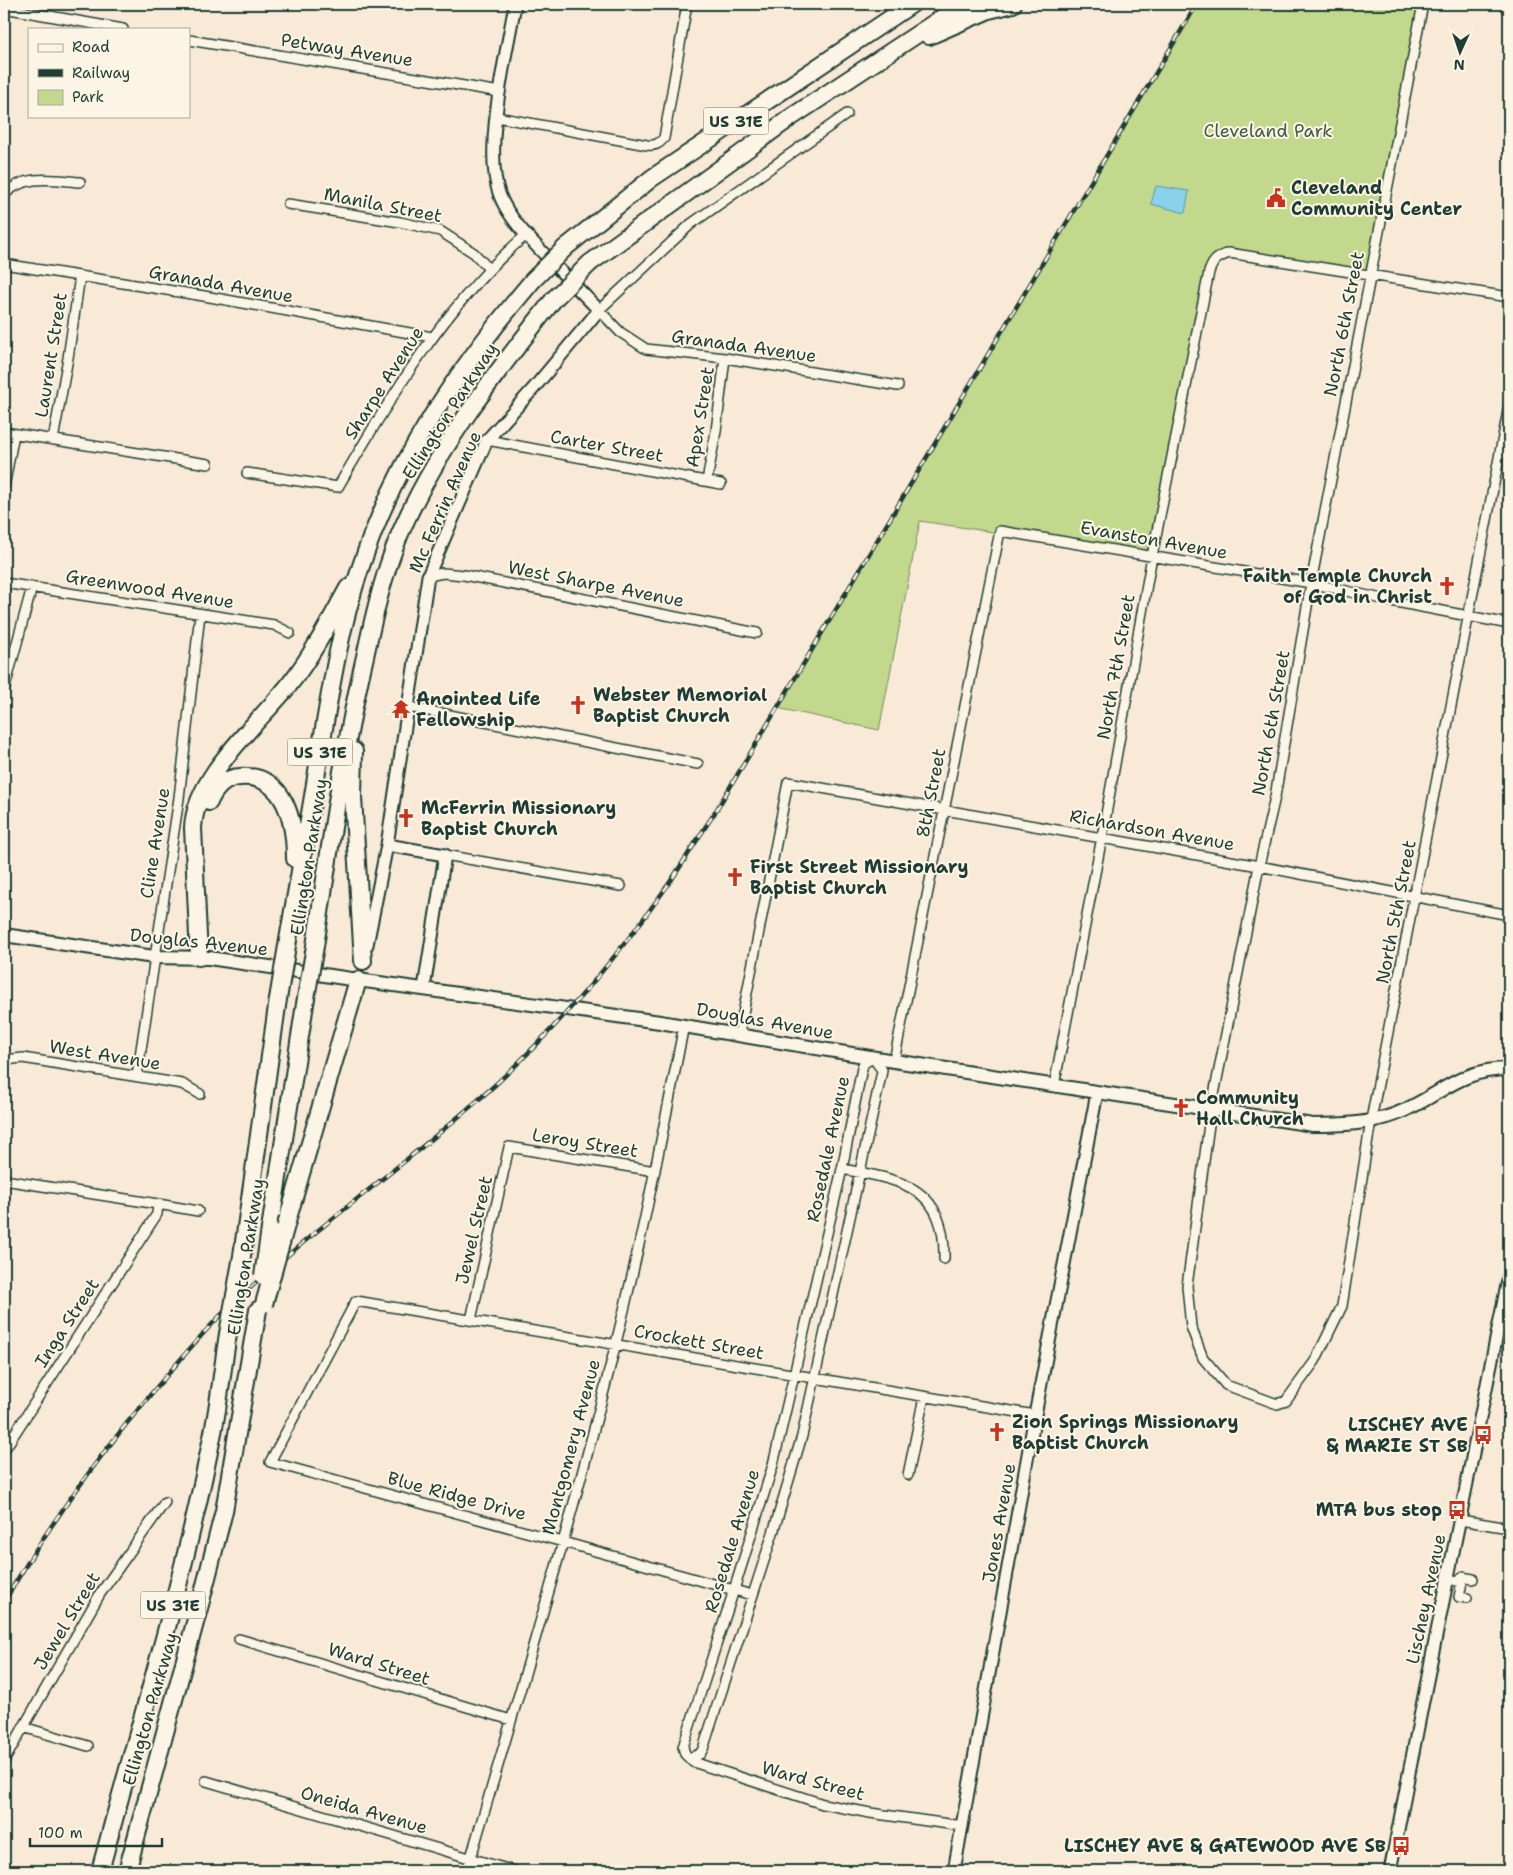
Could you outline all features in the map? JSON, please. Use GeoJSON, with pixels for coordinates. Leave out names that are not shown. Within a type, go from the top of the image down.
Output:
{"type":"FeatureCollection","features":[{"type":"Feature","properties":{"kind":"highway","name":"Ellington Parkway"},"geometry":{"type":"LineString","coordinates":[[100,1871],[148,1702],[193,1528],[212,1440],[242,1256],[278,999],[327,706],[340,642],[360,566],[377,522],[402,468],[440,402],[472,355],[533,280],[566,247],[652,178],[912,4]]}},
{"type":"Feature","properties":{"kind":"highway","name":"Ellington Parkway"},"geometry":{"type":"LineString","coordinates":[[127,1871],[202,1601],[224,1511],[261,1307],[270,1229],[353,707],[378,598],[406,520],[431,469],[490,381],[554,299],[590,263],[790,118],[963,4]]}},
{"type":"Feature","properties":{"kind":"highway"},"geometry":{"type":"LineString","coordinates":[[871,65],[948,26],[989,10],[1013,4]]}},
{"type":"Feature","properties":{"kind":"highway"},"geometry":{"type":"LineString","coordinates":[[204,957],[193,817],[217,767],[290,684],[327,626],[360,566]]}},
{"type":"Feature","properties":{"kind":"highway"},"geometry":{"type":"LineString","coordinates":[[353,707],[353,797],[363,961]]}},
{"type":"Feature","properties":{"kind":"highway"},"geometry":{"type":"LineString","coordinates":[[204,957],[206,931],[202,827],[206,808],[214,791],[225,781],[251,776],[263,780],[274,788],[284,800],[295,839],[293,913]]}},
{"type":"Feature","properties":{"kind":"highway"},"geometry":{"type":"LineString","coordinates":[[261,1307],[358,980]]}},
{"type":"Feature","properties":{"kind":"main road","name":"Douglas Avenue"},"geometry":{"type":"LineString","coordinates":[[4,935],[154,956],[204,957],[424,988],[739,1034],[873,1058],[1313,1125],[1342,1125],[1395,1114],[1419,1103],[1452,1082],[1476,1073],[1509,1069]]}},
{"type":"Feature","properties":{"kind":"main road","name":"Mc Ferrin Avenue"},"geometry":{"type":"LineString","coordinates":[[358,980],[363,961]]}},
{"type":"Feature","properties":{"kind":"street"},"geometry":{"type":"LineString","coordinates":[[515,4],[500,92],[494,142],[494,170],[500,195],[509,213],[526,235],[599,310],[691,224],[847,114]]}},
{"type":"Feature","properties":{"kind":"street"},"geometry":{"type":"LineString","coordinates":[[497,117],[647,145],[654,146],[660,143],[664,138],[687,4]]}},
{"type":"Feature","properties":{"kind":"street","name":"North 6th Street"},"geometry":{"type":"LineString","coordinates":[[1277,1404],[1226,1385],[1203,1358],[1191,1327],[1186,1286],[1211,1110],[1259,866],[1275,797],[1311,583],[1424,4]]}},
{"type":"Feature","properties":{"kind":"street"},"geometry":{"type":"LineString","coordinates":[[4,8],[117,28]]}},
{"type":"Feature","properties":{"kind":"street","name":"Petway Avenue"},"geometry":{"type":"LineString","coordinates":[[190,40],[500,92]]}},
{"type":"Feature","properties":{"kind":"street"},"geometry":{"type":"LineString","coordinates":[[4,195],[22,183],[37,178],[80,182]]}},
{"type":"Feature","properties":{"kind":"street","name":"Manila Street"},"geometry":{"type":"LineString","coordinates":[[288,204],[400,222],[440,231],[474,253],[489,269]]}},
{"type":"Feature","properties":{"kind":"street","name":"Sharpe Avenue"},"geometry":{"type":"LineString","coordinates":[[247,472],[338,487],[382,411],[432,337],[489,269],[526,235]]}},
{"type":"Feature","properties":{"kind":"street","name":"North 7th Street"},"geometry":{"type":"LineString","coordinates":[[1054,1086],[1102,837],[1152,556],[1212,262],[1218,256],[1229,253],[1370,274]]}},
{"type":"Feature","properties":{"kind":"street","name":"Granada Avenue"},"geometry":{"type":"LineString","coordinates":[[4,264],[204,296],[432,337]]}},
{"type":"Feature","properties":{"kind":"street"},"geometry":{"type":"LineString","coordinates":[[1370,274],[1509,297]]}},
{"type":"Feature","properties":{"kind":"street","name":"Laurent Street"},"geometry":{"type":"LineString","coordinates":[[53,440],[80,276]]}},
{"type":"Feature","properties":{"kind":"street","name":"Granada Avenue"},"geometry":{"type":"LineString","coordinates":[[599,310],[620,332],[646,350],[725,358],[898,386]]}},
{"type":"Feature","properties":{"kind":"street","name":"Mc Ferrin Avenue"},"geometry":{"type":"LineString","coordinates":[[363,961],[387,845],[428,576],[487,440],[534,389],[599,310]]}},
{"type":"Feature","properties":{"kind":"street","name":"Apex Street"},"geometry":{"type":"LineString","coordinates":[[707,481],[716,431],[725,358]]}},
{"type":"Feature","properties":{"kind":"street","name":"North 5th Street"},"geometry":{"type":"LineString","coordinates":[[1277,1404],[1286,1401],[1315,1361],[1342,1306],[1371,1120],[1416,896],[1509,406]]}},
{"type":"Feature","properties":{"kind":"street"},"geometry":{"type":"LineString","coordinates":[[4,432],[208,464]]}},
{"type":"Feature","properties":{"kind":"street","name":"Laurent Street"},"geometry":{"type":"LineString","coordinates":[[4,487],[14,434]]}},
{"type":"Feature","properties":{"kind":"street","name":"Carter Street"},"geometry":{"type":"LineString","coordinates":[[487,440],[721,484]]}},
{"type":"Feature","properties":{"kind":"street","name":"Evanston Avenue"},"geometry":{"type":"LineString","coordinates":[[1000,531],[1311,583],[1509,624]]}},
{"type":"Feature","properties":{"kind":"street","name":"8th Street"},"geometry":{"type":"LineString","coordinates":[[894,1061],[1000,531]]}},
{"type":"Feature","properties":{"kind":"street","name":"West Sharpe Avenue"},"geometry":{"type":"LineString","coordinates":[[428,576],[443,573],[464,575],[757,633]]}},
{"type":"Feature","properties":{"kind":"street","name":"Greenwood Avenue"},"geometry":{"type":"LineString","coordinates":[[4,582],[274,625],[290,633]]}},
{"type":"Feature","properties":{"kind":"street"},"geometry":{"type":"LineString","coordinates":[[4,692],[32,587]]}},
{"type":"Feature","properties":{"kind":"street","name":"Cline Avenue"},"geometry":{"type":"LineString","coordinates":[[137,1076],[179,798],[200,614]]}},
{"type":"Feature","properties":{"kind":"street"},"geometry":{"type":"LineString","coordinates":[[409,707],[698,764]]}},
{"type":"Feature","properties":{"kind":"street","name":"Richardson Avenue"},"geometry":{"type":"LineString","coordinates":[[739,1034],[788,782],[1102,837],[1416,896],[1494,907],[1509,915]]}},
{"type":"Feature","properties":{"kind":"street"},"geometry":{"type":"LineString","coordinates":[[387,845],[621,886]]}},
{"type":"Feature","properties":{"kind":"street"},"geometry":{"type":"LineString","coordinates":[[424,988],[445,856]]}},
{"type":"Feature","properties":{"kind":"street","name":"Montgomery Avenue"},"geometry":{"type":"LineString","coordinates":[[467,1871],[563,1542],[616,1344],[655,1171],[684,1026]]}},
{"type":"Feature","properties":{"kind":"street","name":"West Avenue"},"geometry":{"type":"LineString","coordinates":[[4,1060],[23,1058],[137,1076],[182,1084],[200,1094]]}},
{"type":"Feature","properties":{"kind":"street","name":"Rosedale Avenue"},"geometry":{"type":"LineString","coordinates":[[873,1058],[881,1068],[882,1076],[802,1436],[703,1749],[700,1754],[689,1758],[685,1754],[682,1744],[734,1590],[773,1465],[842,1169],[862,1068],[864,1063],[873,1058]]}},
{"type":"Feature","properties":{"kind":"street","name":"Jones Avenue"},"geometry":{"type":"LineString","coordinates":[[954,1871],[1035,1415],[1098,1093]]}},
{"type":"Feature","properties":{"kind":"street","name":"Leroy Street"},"geometry":{"type":"LineString","coordinates":[[509,1147],[655,1171]]}},
{"type":"Feature","properties":{"kind":"street","name":"Jewel Street"},"geometry":{"type":"LineString","coordinates":[[471,1320],[509,1147]]}},
{"type":"Feature","properties":{"kind":"street"},"geometry":{"type":"LineString","coordinates":[[842,1169],[908,1185],[925,1197],[935,1209],[943,1229],[944,1259]]}},
{"type":"Feature","properties":{"kind":"street"},"geometry":{"type":"LineString","coordinates":[[4,1180],[198,1211]]}},
{"type":"Feature","properties":{"kind":"street","name":"Inga Street"},"geometry":{"type":"LineString","coordinates":[[4,1450],[157,1214],[158,1204]]}},
{"type":"Feature","properties":{"kind":"street","name":"Lischey Avenue"},"geometry":{"type":"LineString","coordinates":[[1390,1871],[1509,1275]]}},
{"type":"Feature","properties":{"kind":"street","name":"Crockett Street"},"geometry":{"type":"LineString","coordinates":[[270,1462],[356,1301],[1035,1415]]}},
{"type":"Feature","properties":{"kind":"street"},"geometry":{"type":"LineString","coordinates":[[908,1475],[924,1397]]}},
{"type":"Feature","properties":{"kind":"street","name":"Blue Ridge Drive"},"geometry":{"type":"LineString","coordinates":[[270,1462],[752,1595]]}},
{"type":"Feature","properties":{"kind":"street","name":"Jewel Street"},"geometry":{"type":"LineString","coordinates":[[4,1761],[100,1594],[165,1502]]}},
{"type":"Feature","properties":{"kind":"street"},"geometry":{"type":"LineString","coordinates":[[1460,1520],[1509,1528]]}},
{"type":"Feature","properties":{"kind":"street"},"geometry":{"type":"LineString","coordinates":[[1467,1598],[1459,1597],[1464,1586],[1462,1577],[1473,1579]]}},
{"type":"Feature","properties":{"kind":"street"},"geometry":{"type":"LineString","coordinates":[[1448,1579],[1464,1586]]}},
{"type":"Feature","properties":{"kind":"street","name":"Ward Street"},"geometry":{"type":"LineString","coordinates":[[239,1639],[511,1720]]}},
{"type":"Feature","properties":{"kind":"street"},"geometry":{"type":"LineString","coordinates":[[23,1727],[88,1746]]}},
{"type":"Feature","properties":{"kind":"street","name":"Ward Street"},"geometry":{"type":"LineString","coordinates":[[689,1758],[702,1766],[823,1804],[870,1813],[963,1826]]}},
{"type":"Feature","properties":{"kind":"street","name":"Oneida Avenue"},"geometry":{"type":"LineString","coordinates":[[206,1781],[514,1871]]}},
{"type":"Feature","properties":{"kind":"green space","name":"Cleveland Park"},"geometry":{"type":"Polygon","coordinates":[[[1197,4],[1423,4],[1370,274],[1229,253],[1209,272],[1152,556],[920,521],[879,730],[777,708],[1197,4]]]}},
{"type":"Feature","properties":{"kind":"water"},"geometry":{"type":"Polygon","coordinates":[[[1156,186],[1189,191],[1185,213],[1151,204],[1156,186]]]}},
{"type":"Feature","properties":{"kind":"railway"},"geometry":{"type":"LineString","coordinates":[[4,1602],[38,1546],[94,1465],[135,1413],[206,1330],[256,1282],[290,1253],[428,1142],[495,1085],[566,1013],[610,962],[651,909],[714,814],[1197,4]]}},
{"type":"Feature","properties":{"kind":"place","name":"Cleveland Community Center"},"geometry":{"type":"Point","coordinates":[1276,198]}},
{"type":"Feature","properties":{"kind":"place","name":"Faith Temple Church of God in Christ"},"geometry":{"type":"Point","coordinates":[1447,586]}},
{"type":"Feature","properties":{"kind":"place","name":"Webster Memorial Baptist Church"},"geometry":{"type":"Point","coordinates":[578,705]}},
{"type":"Feature","properties":{"kind":"place","name":"Anointed Life Fellowship"},"geometry":{"type":"Point","coordinates":[401,709]}},
{"type":"Feature","properties":{"kind":"place","name":"McFerrin Missionary Baptist Church"},"geometry":{"type":"Point","coordinates":[406,818]}},
{"type":"Feature","properties":{"kind":"place","name":"First Street Missionary Baptist Church"},"geometry":{"type":"Point","coordinates":[735,877]}},
{"type":"Feature","properties":{"kind":"place","name":"Community Hall Church"},"geometry":{"type":"Point","coordinates":[1181,1108]}},
{"type":"Feature","properties":{"kind":"place","name":"Zion Springs Missionary Baptist Church"},"geometry":{"type":"Point","coordinates":[997,1432]}},
{"type":"Feature","properties":{"kind":"place","name":"LISCHEY AVE & MARIE ST SB"},"geometry":{"type":"Point","coordinates":[1483,1435]}},
{"type":"Feature","properties":{"kind":"place","name":"MTA bus stop"},"geometry":{"type":"Point","coordinates":[1457,1510]}},
{"type":"Feature","properties":{"kind":"place","name":"LISCHEY AVE & GATEWOOD AVE SB"},"geometry":{"type":"Point","coordinates":[1401,1846]}}]}
